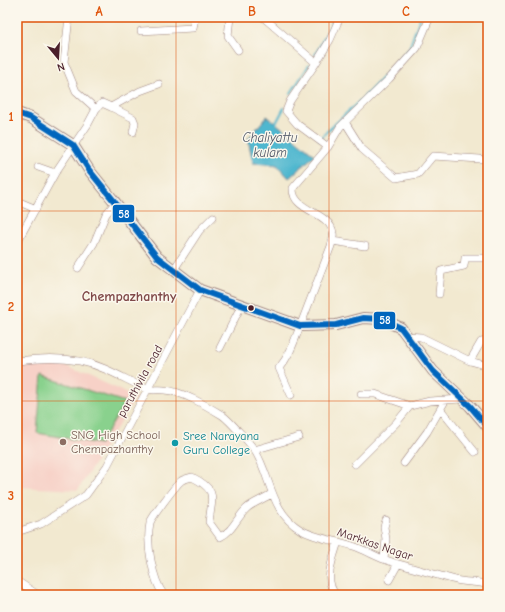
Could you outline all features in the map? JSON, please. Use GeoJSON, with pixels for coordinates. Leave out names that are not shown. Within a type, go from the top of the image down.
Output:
{"type":"FeatureCollection","features":[{"type":"Feature","properties":{"kind":"main road"},"geometry":{"type":"LineString","coordinates":[[18,116],[56,133],[73,145],[89,170],[116,202],[157,257],[173,271],[200,290],[300,326],[336,325],[363,318],[382,320],[401,328],[434,371],[461,399],[470,406],[488,427]]}},
{"type":"Feature","properties":{"kind":"street"},"geometry":{"type":"LineString","coordinates":[[69,17],[64,62],[76,91],[96,109]]}},
{"type":"Feature","properties":{"kind":"street"},"geometry":{"type":"LineString","coordinates":[[140,31],[192,28],[195,17]]}},
{"type":"Feature","properties":{"kind":"street"},"geometry":{"type":"LineString","coordinates":[[230,17],[228,36],[238,50]]}},
{"type":"Feature","properties":{"kind":"street"},"geometry":{"type":"LineString","coordinates":[[264,17],[316,63]]}},
{"type":"Feature","properties":{"kind":"street"},"geometry":{"type":"LineString","coordinates":[[328,147],[297,124],[286,111],[290,101],[330,40],[340,17]]}},
{"type":"Feature","properties":{"kind":"street"},"geometry":{"type":"LineString","coordinates":[[292,395],[279,368],[288,358],[295,343],[332,241],[333,234],[329,225],[297,201],[293,194],[293,188],[328,147],[345,122],[389,79],[417,48],[430,17]]}},
{"type":"Feature","properties":{"kind":"street"},"geometry":{"type":"LineString","coordinates":[[111,107],[140,90],[159,84]]}},
{"type":"Feature","properties":{"kind":"street"},"geometry":{"type":"LineString","coordinates":[[17,242],[73,145],[88,124],[96,109],[102,103],[133,118],[135,123],[133,132]]}},
{"type":"Feature","properties":{"kind":"street"},"geometry":{"type":"LineString","coordinates":[[345,122],[362,149],[396,178],[418,174],[433,156],[480,159]]}},
{"type":"Feature","properties":{"kind":"street"},"geometry":{"type":"LineString","coordinates":[[38,167],[56,173]]}},
{"type":"Feature","properties":{"kind":"street"},"geometry":{"type":"LineString","coordinates":[[17,201],[36,209]]}},
{"type":"Feature","properties":{"kind":"street"},"geometry":{"type":"LineString","coordinates":[[78,268],[94,243],[106,214],[116,202]]}},
{"type":"Feature","properties":{"kind":"street"},"geometry":{"type":"LineString","coordinates":[[173,271],[199,231],[212,218]]}},
{"type":"Feature","properties":{"kind":"street"},"geometry":{"type":"LineString","coordinates":[[332,241],[365,246]]}},
{"type":"Feature","properties":{"kind":"street"},"geometry":{"type":"LineString","coordinates":[[439,294],[441,270],[464,266],[465,258],[488,258]]}},
{"type":"Feature","properties":{"kind":"street","name":"paruthivila road"},"geometry":{"type":"LineString","coordinates":[[17,532],[41,524],[86,495],[107,466],[200,290]]}},
{"type":"Feature","properties":{"kind":"street"},"geometry":{"type":"LineString","coordinates":[[220,348],[241,306]]}},
{"type":"Feature","properties":{"kind":"street"},"geometry":{"type":"LineString","coordinates":[[408,336],[421,337],[470,361],[488,366]]}},
{"type":"Feature","properties":{"kind":"street"},"geometry":{"type":"LineString","coordinates":[[470,361],[481,342],[488,341]]}},
{"type":"Feature","properties":{"kind":"street"},"geometry":{"type":"LineString","coordinates":[[17,361],[31,359],[75,360],[105,368],[147,389]]}},
{"type":"Feature","properties":{"kind":"street","name":"Markkas Nagar"},"geometry":{"type":"LineString","coordinates":[[147,389],[153,391],[164,390],[183,394],[219,414],[234,426],[254,450],[271,494],[290,523],[315,536],[354,546],[398,564],[462,582],[483,583],[488,585]]}},
{"type":"Feature","properties":{"kind":"street"},"geometry":{"type":"LineString","coordinates":[[361,394],[375,394],[410,406]]}},
{"type":"Feature","properties":{"kind":"street"},"geometry":{"type":"LineString","coordinates":[[355,464],[396,423],[410,406],[424,402],[461,399]]}},
{"type":"Feature","properties":{"kind":"street"},"geometry":{"type":"LineString","coordinates":[[404,463],[441,410],[445,401]]}},
{"type":"Feature","properties":{"kind":"street"},"geometry":{"type":"LineString","coordinates":[[441,410],[475,452]]}},
{"type":"Feature","properties":{"kind":"street"},"geometry":{"type":"LineString","coordinates":[[254,450],[299,437]]}},
{"type":"Feature","properties":{"kind":"street"},"geometry":{"type":"LineString","coordinates":[[164,595],[160,590],[151,562],[149,534],[150,522],[181,480],[192,477],[206,484],[213,496],[209,522],[220,537],[226,534],[234,526],[246,509],[271,494]]}},
{"type":"Feature","properties":{"kind":"street"},"geometry":{"type":"LineString","coordinates":[[384,559],[386,539],[384,527],[386,520]]}},
{"type":"Feature","properties":{"kind":"street"},"geometry":{"type":"LineString","coordinates":[[336,595],[329,586],[332,563],[338,542]]}},
{"type":"Feature","properties":{"kind":"street"},"geometry":{"type":"LineString","coordinates":[[389,580],[398,564]]}},
{"type":"Feature","properties":{"kind":"street"},"geometry":{"type":"LineString","coordinates":[[17,581],[38,595]]}},
{"type":"Feature","properties":{"kind":"shaded area","name":"SNG High School Chempazhanthy"},"geometry":{"type":"Polygon","coordinates":[[[55,361],[136,397],[78,490],[17,487],[17,363],[55,361]]]}},
{"type":"Feature","properties":{"kind":"green space"},"geometry":{"type":"Polygon","coordinates":[[[42,376],[125,402],[100,444],[37,433],[42,376]]]}},
{"type":"Feature","properties":{"kind":"water","name":"Chaliyattu kulam"},"geometry":{"type":"Polygon","coordinates":[[[267,116],[315,155],[289,178],[277,165],[253,163],[248,139],[267,116]]]}},
{"type":"Feature","properties":{"kind":"waterway"},"geometry":{"type":"LineString","coordinates":[[315,55],[335,17]]}},
{"type":"Feature","properties":{"kind":"waterway"},"geometry":{"type":"LineString","coordinates":[[319,139],[367,94],[409,49],[420,17]]}},
{"type":"Feature","properties":{"kind":"waterway"},"geometry":{"type":"LineString","coordinates":[[291,93],[309,65]]}},
{"type":"Feature","properties":{"kind":"waterway"},"geometry":{"type":"LineString","coordinates":[[275,125],[284,108]]}},
{"type":"Feature","properties":{"kind":"transit line","name":"58"},"geometry":{"type":"LineString","coordinates":[[17,113],[31,118],[73,145],[89,170],[157,257],[200,290],[300,326],[336,325],[363,318],[382,319],[401,328],[433,371],[470,406],[488,427]]}},
{"type":"Feature","properties":{"kind":"place","name":"SNG High School Chempazhanthy"},"geometry":{"type":"Point","coordinates":[63,442]}},
{"type":"Feature","properties":{"kind":"place","name":"Sree Narayana Guru College"},"geometry":{"type":"Point","coordinates":[175,443]}},
{"type":"Feature","properties":{"kind":"district","name":"Chempazhanthy"},"geometry":{"type":"Point","coordinates":[129,296]}}]}
